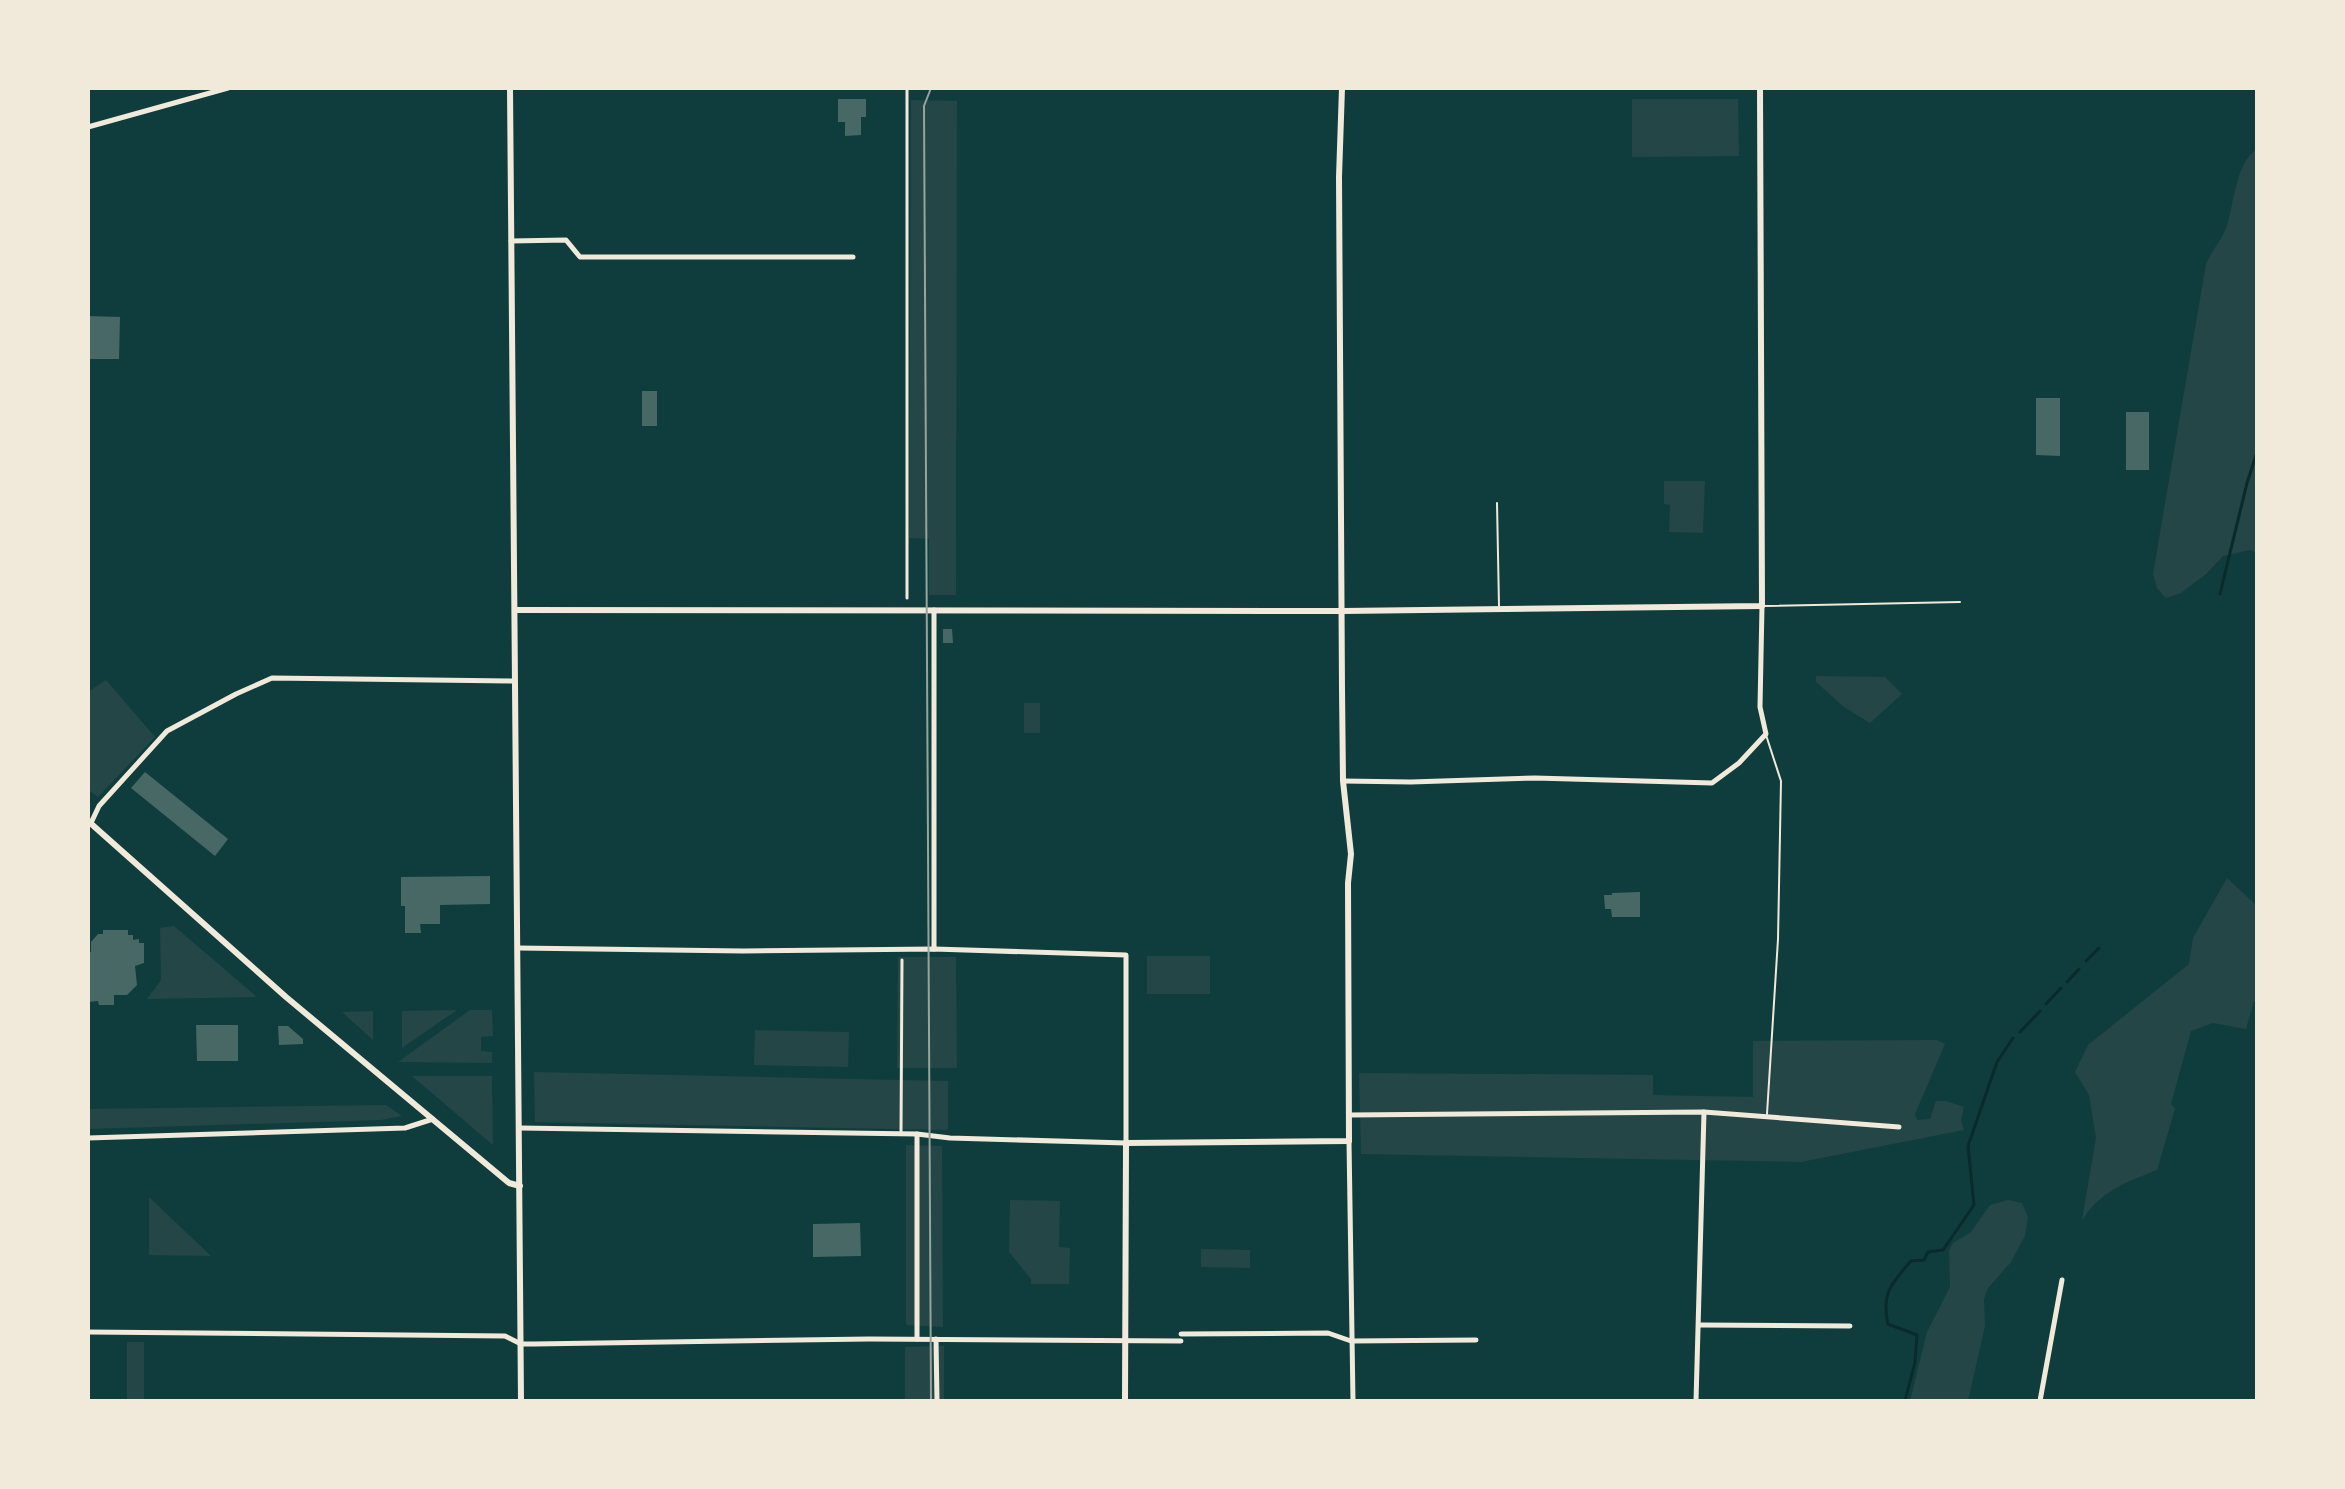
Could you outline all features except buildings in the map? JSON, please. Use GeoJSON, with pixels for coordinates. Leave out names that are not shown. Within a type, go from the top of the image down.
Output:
{"type":"FeatureCollection","features":[{"type":"Feature","properties":{"kind":"street"},"geometry":{"type":"LineString","coordinates":[[88,127],[228,88]]}},
{"type":"Feature","properties":{"kind":"street"},"geometry":{"type":"LineString","coordinates":[[510,88],[521,1401]]}},
{"type":"Feature","properties":{"kind":"street"},"geometry":{"type":"LineString","coordinates":[[907,88],[907,598]]}},
{"type":"Feature","properties":{"kind":"street"},"geometry":{"type":"LineString","coordinates":[[1342,88],[1339,177],[1343,781],[1351,854],[1348,883],[1353,1401]]}},
{"type":"Feature","properties":{"kind":"street"},"geometry":{"type":"LineString","coordinates":[[1343,781],[1535,778],[1712,783],[1739,763],[1766,734],[1760,707],[1760,88]]}},
{"type":"Feature","properties":{"kind":"street"},"geometry":{"type":"LineString","coordinates":[[511,241],[566,240],[580,257],[853,257]]}},
{"type":"Feature","properties":{"kind":"street"},"geometry":{"type":"LineString","coordinates":[[515,610],[1343,611],[1762,606]]}},
{"type":"Feature","properties":{"kind":"street"},"geometry":{"type":"LineString","coordinates":[[934,610],[934,949]]}},
{"type":"Feature","properties":{"kind":"street"},"geometry":{"type":"LineString","coordinates":[[515,681],[272,678],[167,731],[99,806],[89,822],[286,997],[509,1183],[520,1186]]}},
{"type":"Feature","properties":{"kind":"street"},"geometry":{"type":"LineString","coordinates":[[518,948],[743,951],[934,949],[1126,955],[1125,1401]]}},
{"type":"Feature","properties":{"kind":"street"},"geometry":{"type":"LineString","coordinates":[[901,1134],[902,960]]}},
{"type":"Feature","properties":{"kind":"street"},"geometry":{"type":"LineString","coordinates":[[1349,1115],[1704,1112],[1899,1127]]}},
{"type":"Feature","properties":{"kind":"street"},"geometry":{"type":"LineString","coordinates":[[1696,1401],[1704,1112]]}},
{"type":"Feature","properties":{"kind":"street"},"geometry":{"type":"LineString","coordinates":[[88,1138],[405,1128],[433,1119]]}},
{"type":"Feature","properties":{"kind":"street"},"geometry":{"type":"LineString","coordinates":[[520,1128],[917,1134],[940,1138],[1126,1143],[1349,1141]]}},
{"type":"Feature","properties":{"kind":"street"},"geometry":{"type":"LineString","coordinates":[[917,1134],[917,1339]]}},
{"type":"Feature","properties":{"kind":"street"},"geometry":{"type":"LineString","coordinates":[[2040,1401],[2062,1280]]}},
{"type":"Feature","properties":{"kind":"street"},"geometry":{"type":"LineString","coordinates":[[1700,1325],[1850,1326]]}},
{"type":"Feature","properties":{"kind":"street"},"geometry":{"type":"LineString","coordinates":[[88,1332],[505,1336],[521,1344],[1126,1340],[1328,1333],[1351,1341],[1476,1340]]}},
{"type":"Feature","properties":{"kind":"street"},"geometry":{"type":"LineString","coordinates":[[936,1339],[937,1401]]}},
{"type":"Feature","properties":{"kind":"lane"},"geometry":{"type":"LineString","coordinates":[[1497,503],[1499,609]]}},
{"type":"Feature","properties":{"kind":"lane"},"geometry":{"type":"LineString","coordinates":[[1762,606],[1960,602]]}},
{"type":"Feature","properties":{"kind":"lane"},"geometry":{"type":"LineString","coordinates":[[1766,734],[1781,781],[1778,939],[1767,1116]]}},
{"type":"Feature","properties":{"kind":"shaded area"},"geometry":{"type":"Polygon","coordinates":[[[1632,99],[1738,99],[1739,156],[1632,157],[1632,99]]]}},
{"type":"Feature","properties":{"kind":"shaded area"},"geometry":{"type":"Polygon","coordinates":[[[911,100],[957,101],[956,595],[929,595],[929,539],[909,538],[911,100]]]}},
{"type":"Feature","properties":{"kind":"shaded area"},"geometry":{"type":"Polygon","coordinates":[[[2257,149],[2257,553],[2250,550],[2223,556],[2181,593],[2166,598],[2157,588],[2153,574],[2206,264],[2225,230],[2240,173],[2257,149]]]}},
{"type":"Feature","properties":{"kind":"shaded area"},"geometry":{"type":"Polygon","coordinates":[[[1664,481],[1705,481],[1703,533],[1669,532],[1670,505],[1664,504],[1664,481]]]}},
{"type":"Feature","properties":{"kind":"shaded area"},"geometry":{"type":"Polygon","coordinates":[[[1816,676],[1885,677],[1902,694],[1870,723],[1844,707],[1816,682],[1816,676]]]}},
{"type":"Feature","properties":{"kind":"shaded area"},"geometry":{"type":"Polygon","coordinates":[[[106,680],[155,737],[98,797],[88,790],[88,692],[106,680]]]}},
{"type":"Feature","properties":{"kind":"shaded area"},"geometry":{"type":"Polygon","coordinates":[[[1024,703],[1040,703],[1040,733],[1024,733],[1024,703]]]}},
{"type":"Feature","properties":{"kind":"shaded area"},"geometry":{"type":"Polygon","coordinates":[[[2227,878],[2257,906],[2257,1001],[2254,1001],[2246,1029],[2213,1023],[2191,1031],[2171,1104],[2175,1109],[2157,1170],[2106,1194],[2082,1220],[2096,1138],[2089,1095],[2075,1072],[2088,1045],[2189,964],[2193,938],[2227,878]]]}},
{"type":"Feature","properties":{"kind":"shaded area"},"geometry":{"type":"Polygon","coordinates":[[[174,926],[257,997],[147,999],[161,980],[160,928],[174,926]]]}},
{"type":"Feature","properties":{"kind":"shaded area"},"geometry":{"type":"Polygon","coordinates":[[[1147,956],[1210,956],[1210,994],[1147,994],[1147,956]]]}},
{"type":"Feature","properties":{"kind":"shaded area"},"geometry":{"type":"Polygon","coordinates":[[[898,957],[956,957],[957,1068],[897,1068],[898,957]]]}},
{"type":"Feature","properties":{"kind":"shaded area"},"geometry":{"type":"Polygon","coordinates":[[[457,1010],[402,1048],[402,1011],[457,1010]]]}},
{"type":"Feature","properties":{"kind":"shaded area"},"geometry":{"type":"Polygon","coordinates":[[[470,1010],[492,1010],[493,1036],[481,1037],[481,1051],[492,1052],[492,1063],[398,1062],[470,1010]]]}},
{"type":"Feature","properties":{"kind":"shaded area"},"geometry":{"type":"Polygon","coordinates":[[[373,1011],[373,1040],[342,1012],[373,1011]]]}},
{"type":"Feature","properties":{"kind":"shaded area"},"geometry":{"type":"Polygon","coordinates":[[[755,1030],[849,1032],[848,1067],[754,1065],[755,1030]]]}},
{"type":"Feature","properties":{"kind":"shaded area"},"geometry":{"type":"Polygon","coordinates":[[[1937,1040],[1945,1044],[1915,1114],[1917,1120],[1930,1119],[1936,1101],[1946,1101],[1964,1107],[1961,1120],[1964,1130],[1801,1162],[1361,1154],[1359,1073],[1653,1075],[1653,1095],[1753,1097],[1753,1041],[1937,1040]]]}},
{"type":"Feature","properties":{"kind":"shaded area"},"geometry":{"type":"Polygon","coordinates":[[[534,1072],[948,1081],[948,1130],[535,1122],[534,1072]]]}},
{"type":"Feature","properties":{"kind":"shaded area"},"geometry":{"type":"Polygon","coordinates":[[[412,1076],[492,1076],[493,1145],[412,1076]]]}},
{"type":"Feature","properties":{"kind":"shaded area"},"geometry":{"type":"Polygon","coordinates":[[[386,1105],[402,1116],[381,1120],[88,1129],[88,1109],[386,1105]]]}},
{"type":"Feature","properties":{"kind":"shaded area"},"geometry":{"type":"Polygon","coordinates":[[[906,1145],[942,1146],[943,1327],[906,1325],[906,1145]]]}},
{"type":"Feature","properties":{"kind":"shaded area"},"geometry":{"type":"Polygon","coordinates":[[[149,1197],[211,1256],[149,1255],[149,1197]]]}},
{"type":"Feature","properties":{"kind":"shaded area"},"geometry":{"type":"Polygon","coordinates":[[[1010,1200],[1060,1201],[1059,1247],[1070,1248],[1069,1284],[1031,1284],[1031,1279],[1009,1252],[1010,1200]]]}},
{"type":"Feature","properties":{"kind":"shaded area"},"geometry":{"type":"Polygon","coordinates":[[[2008,1200],[2022,1203],[2028,1217],[2025,1236],[2011,1262],[1988,1288],[1984,1299],[1985,1326],[1968,1401],[1910,1401],[1927,1332],[1950,1287],[1949,1251],[1953,1243],[1971,1232],[1990,1205],[2008,1200]]]}},
{"type":"Feature","properties":{"kind":"shaded area"},"geometry":{"type":"Polygon","coordinates":[[[1201,1249],[1250,1250],[1250,1268],[1201,1267],[1201,1249]]]}},
{"type":"Feature","properties":{"kind":"shaded area"},"geometry":{"type":"Polygon","coordinates":[[[127,1342],[144,1342],[144,1401],[127,1401],[127,1342]]]}},
{"type":"Feature","properties":{"kind":"shaded area"},"geometry":{"type":"Polygon","coordinates":[[[944,1346],[944,1401],[905,1401],[905,1347],[944,1346]]]}},
{"type":"Feature","properties":{"kind":"waterway"},"geometry":{"type":"LineString","coordinates":[[2257,254],[2257,261]]}},
{"type":"Feature","properties":{"kind":"waterway"},"geometry":{"type":"LineString","coordinates":[[2220,594],[2257,452]]}},
{"type":"Feature","properties":{"kind":"waterway"},"geometry":{"type":"LineString","coordinates":[[2086,961],[2099,948]]}},
{"type":"Feature","properties":{"kind":"waterway"},"geometry":{"type":"LineString","coordinates":[[2067,982],[2079,969]]}},
{"type":"Feature","properties":{"kind":"waterway"},"geometry":{"type":"LineString","coordinates":[[2046,1004],[2061,988]]}},
{"type":"Feature","properties":{"kind":"waterway"},"geometry":{"type":"LineString","coordinates":[[2020,1032],[2040,1011]]}},
{"type":"Feature","properties":{"kind":"waterway"},"geometry":{"type":"LineString","coordinates":[[1905,1401],[1915,1362],[1917,1335],[1888,1324],[1887,1296],[1911,1261],[1924,1260],[1928,1252],[1943,1250],[1974,1205],[1968,1146],[1997,1062],[2013,1038]]}},
{"type":"Feature","properties":{"kind":"tram line"},"geometry":{"type":"LineString","coordinates":[[931,88],[924,106],[931,1401]]}}]}
